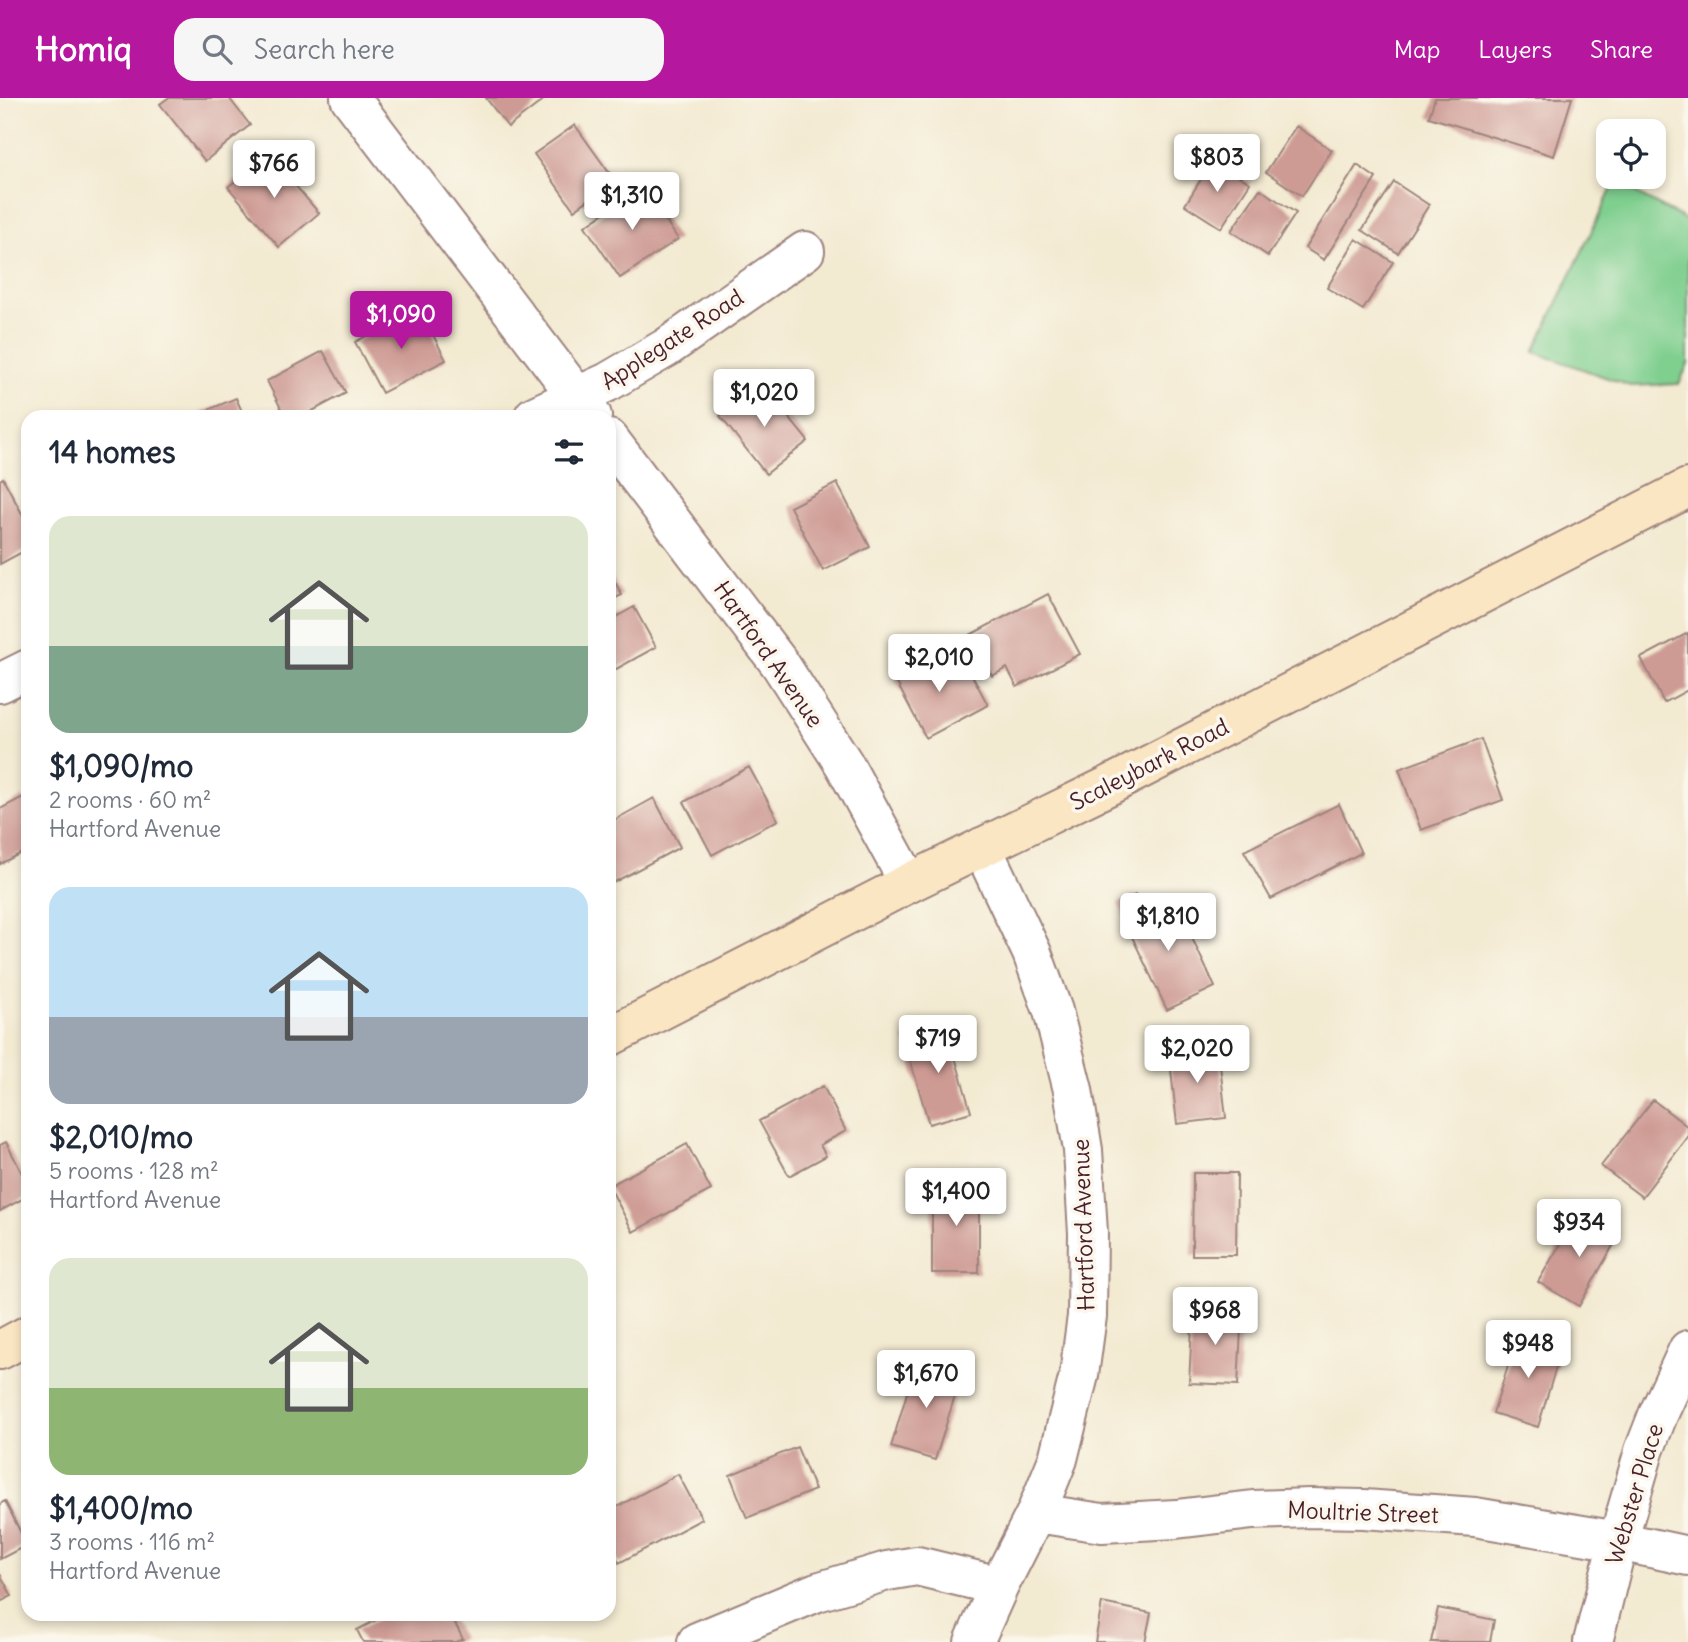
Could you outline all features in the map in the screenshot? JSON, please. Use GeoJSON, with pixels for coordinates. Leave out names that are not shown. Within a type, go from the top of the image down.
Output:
{"type":"FeatureCollection","features":[{"type":"Feature","properties":{"kind":"street"},"geometry":{"type":"LineString","coordinates":[[350,98],[585,407]]}},
{"type":"Feature","properties":{"kind":"street","name":"Applegate Road"},"geometry":{"type":"LineString","coordinates":[[585,407],[608,382],[666,348],[804,251]]}},
{"type":"Feature","properties":{"kind":"street","name":"Hartford Avenue"},"geometry":{"type":"LineString","coordinates":[[616,448],[780,664],[844,764],[909,883]]}},
{"type":"Feature","properties":{"kind":"street","name":"Scaleybark Road"},"geometry":{"type":"LineString","coordinates":[[616,1033],[909,883],[1108,786],[1688,488]]}},
{"type":"Feature","properties":{"kind":"street"},"geometry":{"type":"LineString","coordinates":[[0,682],[21,672]]}},
{"type":"Feature","properties":{"kind":"street","name":"Hartford Avenue"},"geometry":{"type":"LineString","coordinates":[[974,1642],[1036,1513],[1058,1460],[1079,1375],[1087,1316],[1088,1233],[1083,1150],[1073,1090],[1053,1012],[1032,953],[982,847]]}},
{"type":"Feature","properties":{"kind":"street"},"geometry":{"type":"LineString","coordinates":[[0,1350],[21,1339]]}},
{"type":"Feature","properties":{"kind":"street","name":"Webster Place"},"geometry":{"type":"LineString","coordinates":[[1593,1642],[1644,1451],[1688,1350]]}},
{"type":"Feature","properties":{"kind":"street","name":"Moultrie Street"},"geometry":{"type":"LineString","coordinates":[[1036,1513],[1102,1523],[1176,1520],[1253,1510],[1364,1509],[1475,1517],[1618,1541],[1688,1556]]}},
{"type":"Feature","properties":{"kind":"street"},"geometry":{"type":"LineString","coordinates":[[697,1642],[817,1592],[887,1571],[917,1566],[999,1586]]}},
{"type":"Feature","properties":{"kind":"green space"},"geometry":{"type":"Polygon","coordinates":[[[1612,189],[1628,189],[1688,221],[1688,364],[1679,384],[1630,386],[1534,352],[1612,189]]]}},
{"type":"Feature","properties":{"kind":"building"},"geometry":{"type":"Polygon","coordinates":[[[168,98],[229,98],[250,125],[205,161],[160,104],[168,98]]]}},
{"type":"Feature","properties":{"kind":"building"},"geometry":{"type":"Polygon","coordinates":[[[486,98],[546,98],[508,127],[486,98]]]}},
{"type":"Feature","properties":{"kind":"building"},"geometry":{"type":"Polygon","coordinates":[[[1435,98],[1572,98],[1554,156],[1429,117],[1435,98]]]}},
{"type":"Feature","properties":{"kind":"building"},"geometry":{"type":"Polygon","coordinates":[[[575,125],[615,181],[574,210],[534,154],[575,125]]]}},
{"type":"Feature","properties":{"kind":"building"},"geometry":{"type":"Polygon","coordinates":[[[1296,126],[1332,150],[1302,196],[1266,172],[1296,126]]]}},
{"type":"Feature","properties":{"kind":"building"},"geometry":{"type":"Polygon","coordinates":[[[268,154],[319,213],[279,247],[228,187],[268,154]]]}},
{"type":"Feature","properties":{"kind":"building"},"geometry":{"type":"Polygon","coordinates":[[[1213,160],[1250,183],[1221,228],[1185,205],[1213,160]]]}},
{"type":"Feature","properties":{"kind":"building"},"geometry":{"type":"Polygon","coordinates":[[[1357,165],[1376,178],[1324,260],[1305,248],[1357,165]]]}},
{"type":"Feature","properties":{"kind":"building"},"geometry":{"type":"Polygon","coordinates":[[[1394,182],[1429,205],[1398,253],[1362,230],[1394,182]]]}},
{"type":"Feature","properties":{"kind":"building"},"geometry":{"type":"Polygon","coordinates":[[[643,187],[678,239],[620,278],[585,226],[643,187]]]}},
{"type":"Feature","properties":{"kind":"building"},"geometry":{"type":"Polygon","coordinates":[[[1260,189],[1296,213],[1268,256],[1231,231],[1260,189]]]}},
{"type":"Feature","properties":{"kind":"building"},"geometry":{"type":"Polygon","coordinates":[[[1356,239],[1393,262],[1363,310],[1327,288],[1356,239]]]}},
{"type":"Feature","properties":{"kind":"building"},"geometry":{"type":"Polygon","coordinates":[[[419,308],[446,360],[382,393],[355,342],[419,308]]]}},
{"type":"Feature","properties":{"kind":"building"},"geometry":{"type":"Polygon","coordinates":[[[323,351],[346,393],[314,410],[282,410],[267,381],[323,351]]]}},
{"type":"Feature","properties":{"kind":"building"},"geometry":{"type":"Polygon","coordinates":[[[761,383],[808,441],[766,474],[720,416],[761,383]]]}},
{"type":"Feature","properties":{"kind":"building"},"geometry":{"type":"Polygon","coordinates":[[[236,398],[241,410],[208,410],[236,398]]]}},
{"type":"Feature","properties":{"kind":"building"},"geometry":{"type":"Polygon","coordinates":[[[3,478],[21,512],[21,553],[0,564],[0,480],[3,478]]]}},
{"type":"Feature","properties":{"kind":"building"},"geometry":{"type":"Polygon","coordinates":[[[837,483],[870,547],[823,571],[790,507],[837,483]]]}},
{"type":"Feature","properties":{"kind":"building"},"geometry":{"type":"Polygon","coordinates":[[[616,584],[622,595],[616,598],[616,584]]]}},
{"type":"Feature","properties":{"kind":"building"},"geometry":{"type":"Polygon","coordinates":[[[1048,594],[1080,654],[1017,687],[1007,668],[992,676],[970,635],[1048,594]]]}},
{"type":"Feature","properties":{"kind":"building"},"geometry":{"type":"Polygon","coordinates":[[[634,607],[656,647],[616,669],[616,617],[634,607]]]}},
{"type":"Feature","properties":{"kind":"building"},"geometry":{"type":"Polygon","coordinates":[[[1688,633],[1688,690],[1664,703],[1641,658],[1688,633]]]}},
{"type":"Feature","properties":{"kind":"building"},"geometry":{"type":"Polygon","coordinates":[[[922,655],[934,677],[964,660],[988,705],[926,738],[891,672],[922,655]]]}},
{"type":"Feature","properties":{"kind":"building"},"geometry":{"type":"Polygon","coordinates":[[[1481,739],[1503,800],[1421,830],[1399,769],[1481,739]]]}},
{"type":"Feature","properties":{"kind":"building"},"geometry":{"type":"Polygon","coordinates":[[[749,767],[778,820],[712,855],[684,802],[749,767]]]}},
{"type":"Feature","properties":{"kind":"building"},"geometry":{"type":"Polygon","coordinates":[[[21,798],[21,853],[0,864],[0,809],[21,798]]]}},
{"type":"Feature","properties":{"kind":"building"},"geometry":{"type":"Polygon","coordinates":[[[654,798],[680,847],[616,881],[616,819],[654,798]]]}},
{"type":"Feature","properties":{"kind":"building"},"geometry":{"type":"Polygon","coordinates":[[[1339,804],[1361,853],[1271,899],[1244,851],[1339,804]]]}},
{"type":"Feature","properties":{"kind":"building"},"geometry":{"type":"Polygon","coordinates":[[[1135,895],[1147,920],[1177,906],[1215,987],[1167,1010],[1118,903],[1135,895]]]}},
{"type":"Feature","properties":{"kind":"building"},"geometry":{"type":"Polygon","coordinates":[[[946,1026],[971,1112],[929,1124],[904,1038],[946,1026]]]}},
{"type":"Feature","properties":{"kind":"building"},"geometry":{"type":"Polygon","coordinates":[[[1218,1047],[1226,1118],[1177,1124],[1169,1052],[1218,1047]]]}},
{"type":"Feature","properties":{"kind":"building"},"geometry":{"type":"Polygon","coordinates":[[[823,1086],[846,1131],[820,1145],[826,1156],[789,1176],[759,1121],[823,1086]]]}},
{"type":"Feature","properties":{"kind":"building"},"geometry":{"type":"Polygon","coordinates":[[[1653,1100],[1688,1127],[1688,1137],[1642,1197],[1601,1166],[1653,1100]]]}},
{"type":"Feature","properties":{"kind":"building"},"geometry":{"type":"Polygon","coordinates":[[[6,1142],[21,1171],[21,1200],[0,1211],[0,1145],[6,1142]]]}},
{"type":"Feature","properties":{"kind":"building"},"geometry":{"type":"Polygon","coordinates":[[[687,1144],[711,1190],[633,1232],[616,1199],[616,1182],[687,1144]]]}},
{"type":"Feature","properties":{"kind":"building"},"geometry":{"type":"Polygon","coordinates":[[[1193,1173],[1237,1173],[1236,1255],[1192,1255],[1193,1173]]]}},
{"type":"Feature","properties":{"kind":"building"},"geometry":{"type":"Polygon","coordinates":[[[932,1184],[979,1184],[979,1273],[932,1273],[932,1184]]]}},
{"type":"Feature","properties":{"kind":"building"},"geometry":{"type":"Polygon","coordinates":[[[1579,1212],[1619,1235],[1579,1306],[1538,1282],[1579,1212]]]}},
{"type":"Feature","properties":{"kind":"building"},"geometry":{"type":"Polygon","coordinates":[[[1193,1308],[1242,1311],[1238,1385],[1189,1383],[1193,1308]]]}},
{"type":"Feature","properties":{"kind":"building"},"geometry":{"type":"Polygon","coordinates":[[[1518,1334],[1562,1347],[1538,1427],[1493,1413],[1518,1334]]]}},
{"type":"Feature","properties":{"kind":"building"},"geometry":{"type":"Polygon","coordinates":[[[917,1359],[962,1373],[935,1460],[891,1447],[917,1359]]]}},
{"type":"Feature","properties":{"kind":"building"},"geometry":{"type":"Polygon","coordinates":[[[797,1447],[815,1490],[747,1518],[730,1475],[797,1447]]]}},
{"type":"Feature","properties":{"kind":"building"},"geometry":{"type":"Polygon","coordinates":[[[678,1474],[702,1519],[619,1563],[616,1557],[616,1507],[678,1474]]]}},
{"type":"Feature","properties":{"kind":"building"},"geometry":{"type":"Polygon","coordinates":[[[5,1501],[21,1533],[21,1548],[0,1559],[0,1504],[5,1501]]]}},
{"type":"Feature","properties":{"kind":"building"},"geometry":{"type":"Polygon","coordinates":[[[0,1574],[12,1596],[0,1602],[0,1574]]]}},
{"type":"Feature","properties":{"kind":"building"},"geometry":{"type":"Polygon","coordinates":[[[1102,1603],[1151,1613],[1145,1642],[1095,1642],[1102,1603]]]}},
{"type":"Feature","properties":{"kind":"building"},"geometry":{"type":"Polygon","coordinates":[[[1438,1608],[1494,1620],[1490,1642],[1431,1642],[1438,1608]]]}},
{"type":"Feature","properties":{"kind":"building"},"geometry":{"type":"Polygon","coordinates":[[[374,1621],[454,1621],[463,1639],[456,1642],[363,1642],[357,1630],[374,1621]]]}}]}
